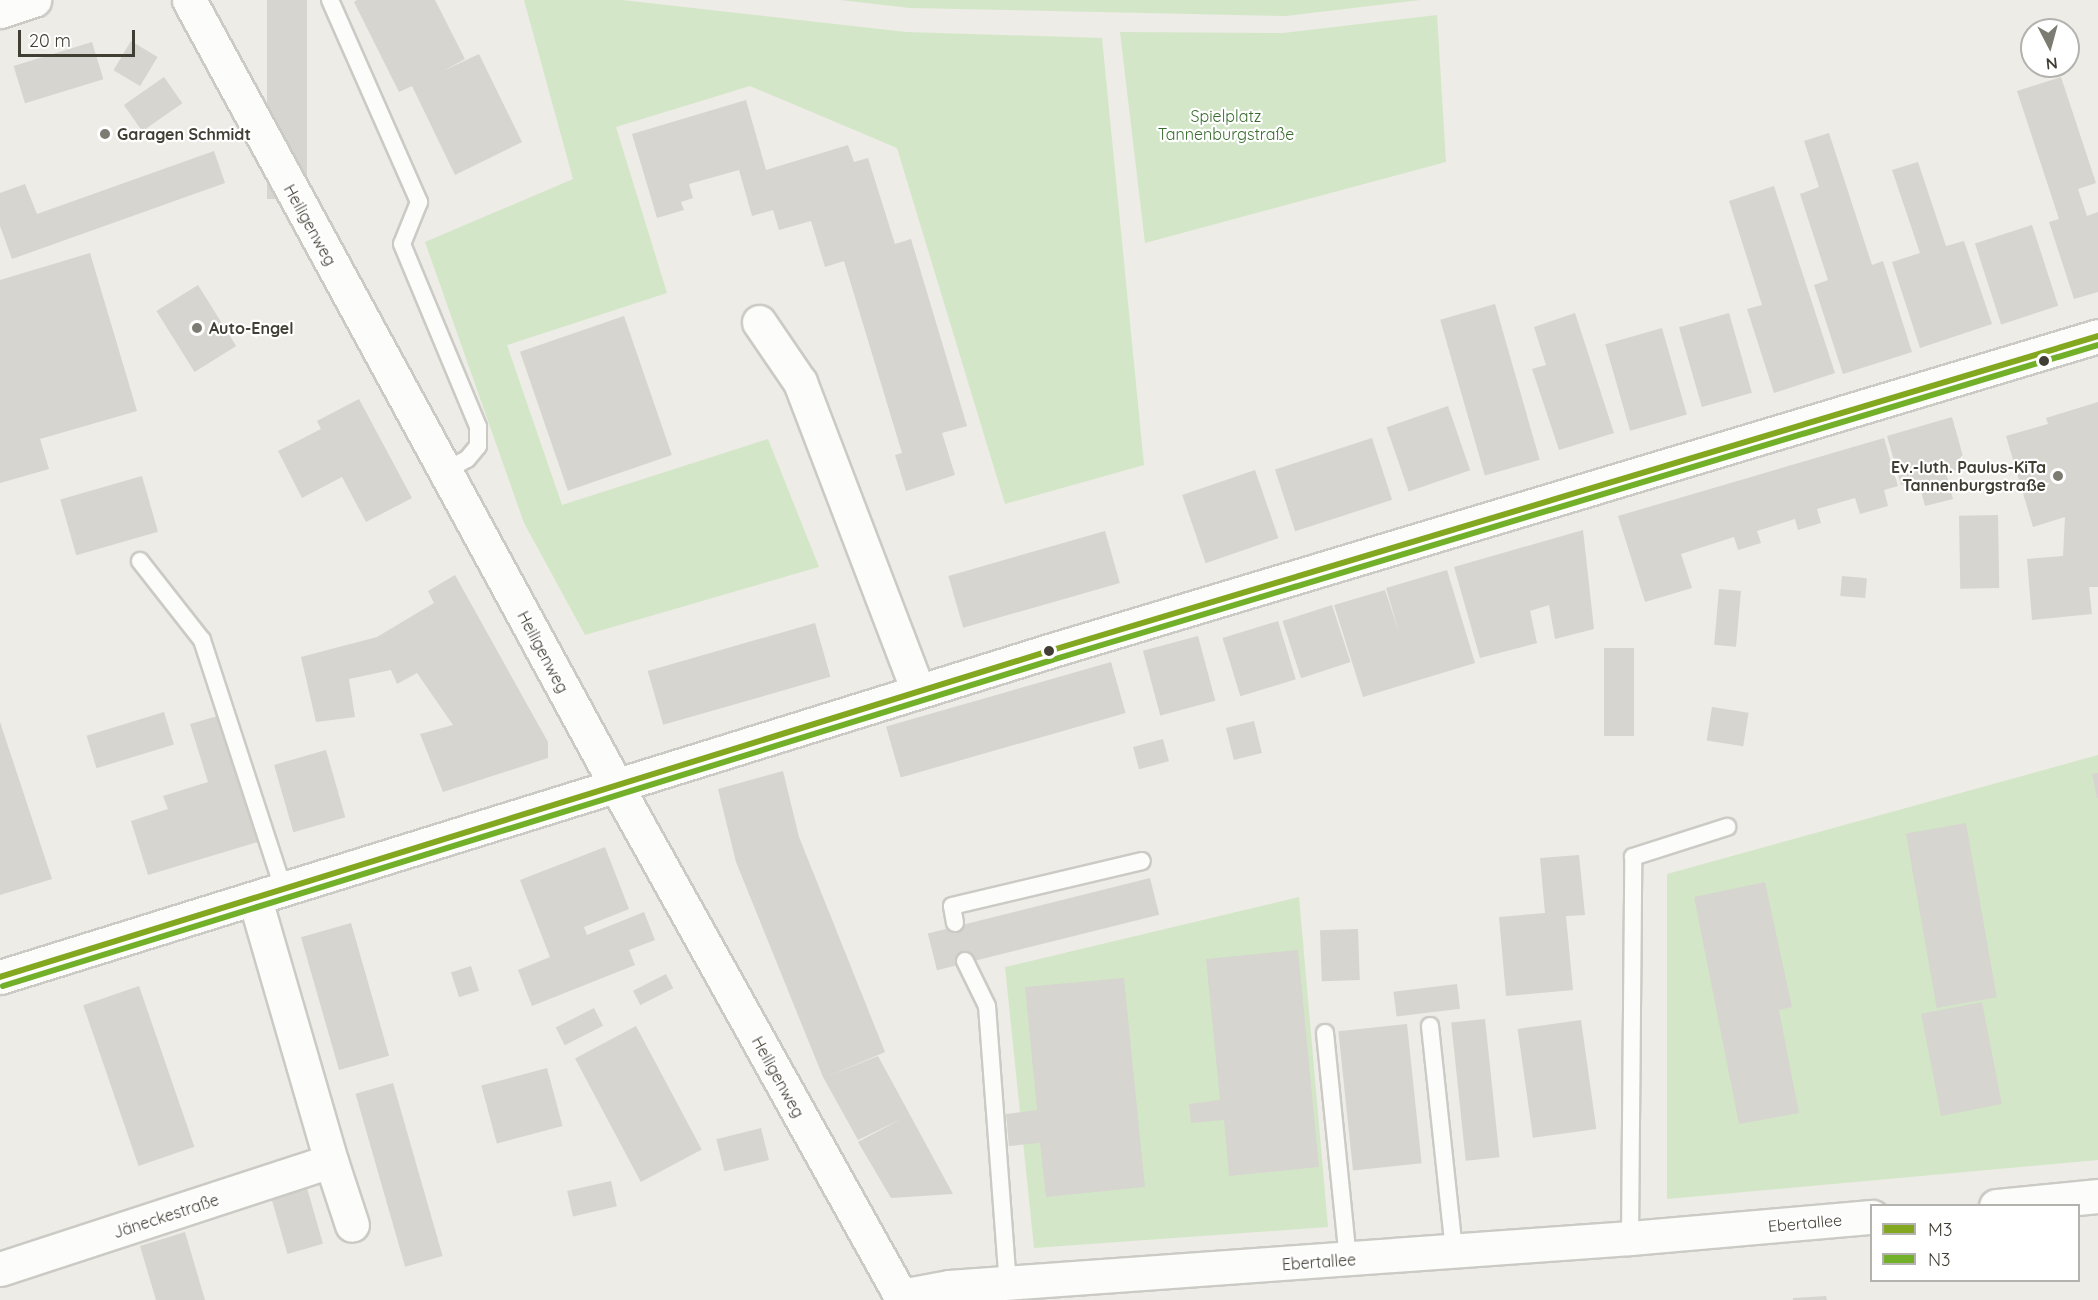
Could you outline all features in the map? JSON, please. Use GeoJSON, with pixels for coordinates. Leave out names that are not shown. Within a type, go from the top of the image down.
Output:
{"type":"FeatureCollection","features":[{"type":"Feature","properties":{"kind":"street"},"geometry":{"type":"LineString","coordinates":[[0,11],[34,0]]}},
{"type":"Feature","properties":{"kind":"street","name":"Heiligenweg"},"geometry":{"type":"LineString","coordinates":[[189,0],[617,788],[902,1298]]}},
{"type":"Feature","properties":{"kind":"street"},"geometry":{"type":"LineString","coordinates":[[759,322],[800,382],[918,691]]}},
{"type":"Feature","properties":{"kind":"street"},"geometry":{"type":"LineString","coordinates":[[0,977],[617,788],[918,691],[2098,336]]}},
{"type":"Feature","properties":{"kind":"street"},"geometry":{"type":"LineString","coordinates":[[270,896],[331,1161],[352,1224]]}},
{"type":"Feature","properties":{"kind":"street","name":"Jäneckestraße"},"geometry":{"type":"LineString","coordinates":[[0,1269],[331,1161]]}},
{"type":"Feature","properties":{"kind":"street"},"geometry":{"type":"LineString","coordinates":[[2016,1204],[2098,1196]]}},
{"type":"Feature","properties":{"kind":"street","name":"Ebertallee"},"geometry":{"type":"LineString","coordinates":[[902,1298],[949,1287],[1008,1285],[1630,1238],[1870,1217]]}},
{"type":"Feature","properties":{"kind":"lane"},"geometry":{"type":"LineString","coordinates":[[330,0],[419,202],[402,244],[478,427],[478,446],[467,459],[445,471]]}},
{"type":"Feature","properties":{"kind":"lane"},"geometry":{"type":"LineString","coordinates":[[140,561],[202,640],[270,896]]}},
{"type":"Feature","properties":{"kind":"lane"},"geometry":{"type":"LineString","coordinates":[[1630,1238],[1632,857],[1727,827]]}},
{"type":"Feature","properties":{"kind":"lane"},"geometry":{"type":"LineString","coordinates":[[955,923],[951,906],[1142,861]]}},
{"type":"Feature","properties":{"kind":"lane"},"geometry":{"type":"LineString","coordinates":[[965,961],[987,1006],[1008,1285]]}},
{"type":"Feature","properties":{"kind":"lane"},"geometry":{"type":"LineString","coordinates":[[1430,1026],[1454,1251]]}},
{"type":"Feature","properties":{"kind":"lane"},"geometry":{"type":"LineString","coordinates":[[1324,1034],[1348,1259]]}},
{"type":"Feature","properties":{"kind":"green space"},"geometry":{"type":"Polygon","coordinates":[[[524,0],[622,0],[906,32],[1102,38],[1144,465],[1005,504],[897,148],[750,86],[616,127],[667,293],[507,345],[562,505],[768,439],[819,567],[585,635],[524,523],[425,242],[573,179],[524,0]]]}},
{"type":"Feature","properties":{"kind":"green space"},"geometry":{"type":"Polygon","coordinates":[[[840,0],[1420,0],[1286,16],[910,8],[840,0]]]}},
{"type":"Feature","properties":{"kind":"green space","name":"Spielplatz Tannenburgstraße"},"geometry":{"type":"Polygon","coordinates":[[[1437,15],[1446,162],[1145,243],[1120,32],[1283,33],[1437,15]]]}},
{"type":"Feature","properties":{"kind":"green space"},"geometry":{"type":"Polygon","coordinates":[[[2098,755],[2098,1160],[1667,1199],[1667,874],[2098,755]]]}},
{"type":"Feature","properties":{"kind":"green space"},"geometry":{"type":"Polygon","coordinates":[[[1299,897],[1328,1227],[1034,1248],[1005,967],[1299,897]]]}},
{"type":"Feature","properties":{"kind":"building"},"geometry":{"type":"Polygon","coordinates":[[[267,0],[307,0],[307,199],[267,199],[267,0]]]}},
{"type":"Feature","properties":{"kind":"building"},"geometry":{"type":"Polygon","coordinates":[[[357,0],[435,0],[465,59],[443,71],[479,54],[522,142],[455,175],[412,86],[399,92],[354,2],[357,0]]]}},
{"type":"Feature","properties":{"kind":"building"},"geometry":{"type":"Polygon","coordinates":[[[131,41],[158,57],[140,86],[113,70],[131,41]]]}},
{"type":"Feature","properties":{"kind":"building"},"geometry":{"type":"Polygon","coordinates":[[[92,42],[103,79],[25,103],[14,66],[92,42]]]}},
{"type":"Feature","properties":{"kind":"building"},"geometry":{"type":"Polygon","coordinates":[[[164,77],[182,103],[142,131],[124,105],[164,77]]]}},
{"type":"Feature","properties":{"kind":"building"},"geometry":{"type":"Polygon","coordinates":[[[2061,78],[2096,183],[2078,189],[2087,216],[2098,212],[2098,292],[2074,299],[2049,222],[2059,219],[2017,91],[2061,78]]]}},
{"type":"Feature","properties":{"kind":"building"},"geometry":{"type":"Polygon","coordinates":[[[746,100],[766,170],[848,145],[854,162],[868,158],[895,244],[911,239],[967,426],[942,433],[955,475],[906,491],[895,455],[902,453],[844,261],[825,267],[811,221],[779,230],[773,210],[752,216],[739,170],[689,184],[693,198],[681,202],[684,210],[657,218],[632,134],[746,100]]]}},
{"type":"Feature","properties":{"kind":"building"},"geometry":{"type":"Polygon","coordinates":[[[1829,133],[1872,265],[1883,261],[1912,352],[1843,374],[1814,285],[1828,280],[1800,194],[1819,187],[1804,141],[1829,133]]]}},
{"type":"Feature","properties":{"kind":"building"},"geometry":{"type":"Polygon","coordinates":[[[214,151],[225,183],[12,259],[0,226],[0,193],[25,184],[37,214],[214,151]]]}},
{"type":"Feature","properties":{"kind":"building"},"geometry":{"type":"Polygon","coordinates":[[[1918,162],[1946,246],[1964,241],[1992,324],[1920,348],[1892,262],[1920,253],[1892,170],[1918,162]]]}},
{"type":"Feature","properties":{"kind":"building"},"geometry":{"type":"Polygon","coordinates":[[[1774,186],[1835,373],[1774,393],[1747,309],[1762,305],[1729,201],[1774,186]]]}},
{"type":"Feature","properties":{"kind":"building"},"geometry":{"type":"Polygon","coordinates":[[[2032,225],[2058,306],[2001,324],[1975,244],[2032,225]]]}},
{"type":"Feature","properties":{"kind":"building"},"geometry":{"type":"Polygon","coordinates":[[[90,253],[137,411],[40,439],[49,469],[0,483],[0,280],[90,253]]]}},
{"type":"Feature","properties":{"kind":"building"},"geometry":{"type":"Polygon","coordinates":[[[198,285],[236,346],[195,372],[156,311],[198,285]]]}},
{"type":"Feature","properties":{"kind":"building"},"geometry":{"type":"Polygon","coordinates":[[[1495,304],[1540,460],[1485,475],[1440,320],[1495,304]]]}},
{"type":"Feature","properties":{"kind":"building"},"geometry":{"type":"Polygon","coordinates":[[[1575,313],[1614,433],[1559,450],[1532,369],[1546,365],[1534,327],[1575,313]]]}},
{"type":"Feature","properties":{"kind":"building"},"geometry":{"type":"Polygon","coordinates":[[[1729,313],[1752,393],[1702,407],[1679,327],[1729,313]]]}},
{"type":"Feature","properties":{"kind":"building"},"geometry":{"type":"Polygon","coordinates":[[[624,316],[672,455],[568,491],[520,352],[624,316]]]}},
{"type":"Feature","properties":{"kind":"building"},"geometry":{"type":"Polygon","coordinates":[[[1662,328],[1687,415],[1630,431],[1605,344],[1662,328]]]}},
{"type":"Feature","properties":{"kind":"building"},"geometry":{"type":"Polygon","coordinates":[[[359,399],[412,498],[366,522],[342,477],[302,498],[278,451],[321,429],[317,421],[359,399]]]}},
{"type":"Feature","properties":{"kind":"building","name":"Ev.-luth. Paulus-KiTa Tannenburgstraße"},"geometry":{"type":"Polygon","coordinates":[[[2098,402],[2098,587],[2089,587],[2092,614],[2032,620],[2027,559],[2063,556],[2065,517],[2033,527],[2006,436],[2048,424],[2046,418],[2098,402]]]}},
{"type":"Feature","properties":{"kind":"building"},"geometry":{"type":"Polygon","coordinates":[[[1448,406],[1470,470],[1409,491],[1387,427],[1448,406]]]}},
{"type":"Feature","properties":{"kind":"building"},"geometry":{"type":"Polygon","coordinates":[[[1952,417],[1966,467],[1946,473],[1953,499],[1925,506],[1918,480],[1901,485],[1887,436],[1952,417]]]}},
{"type":"Feature","properties":{"kind":"building"},"geometry":{"type":"Polygon","coordinates":[[[1372,438],[1392,500],[1295,531],[1275,470],[1372,438]]]}},
{"type":"Feature","properties":{"kind":"building"},"geometry":{"type":"Polygon","coordinates":[[[1884,438],[1898,486],[1884,490],[1888,506],[1860,514],[1855,498],[1817,509],[1821,523],[1798,530],[1795,519],[1757,531],[1761,543],[1738,550],[1734,537],[1681,554],[1692,588],[1645,602],[1618,516],[1884,438]]]}},
{"type":"Feature","properties":{"kind":"building"},"geometry":{"type":"Polygon","coordinates":[[[1255,470],[1278,538],[1206,563],[1182,495],[1255,470]]]}},
{"type":"Feature","properties":{"kind":"building"},"geometry":{"type":"Polygon","coordinates":[[[142,476],[158,532],[76,555],[60,499],[142,476]]]}},
{"type":"Feature","properties":{"kind":"building"},"geometry":{"type":"Polygon","coordinates":[[[1998,515],[1999,588],[1960,589],[1959,516],[1998,515]]]}},
{"type":"Feature","properties":{"kind":"building"},"geometry":{"type":"Polygon","coordinates":[[[1583,530],[1594,629],[1555,639],[1549,605],[1530,611],[1537,643],[1480,658],[1454,567],[1583,530]]]}},
{"type":"Feature","properties":{"kind":"building"},"geometry":{"type":"Polygon","coordinates":[[[1105,531],[1120,583],[963,628],[948,576],[1105,531]]]}},
{"type":"Feature","properties":{"kind":"building"},"geometry":{"type":"Polygon","coordinates":[[[1447,570],[1475,663],[1363,697],[1334,605],[1385,590],[1399,632],[1386,588],[1447,570]]]}},
{"type":"Feature","properties":{"kind":"building"},"geometry":{"type":"Polygon","coordinates":[[[455,575],[548,742],[548,758],[443,792],[420,734],[453,725],[417,673],[397,684],[391,670],[349,679],[355,717],[316,722],[301,657],[377,637],[434,603],[428,591],[455,575]]]}},
{"type":"Feature","properties":{"kind":"building"},"geometry":{"type":"Polygon","coordinates":[[[1842,576],[1867,578],[1865,598],[1840,596],[1842,576]]]}},
{"type":"Feature","properties":{"kind":"building"},"geometry":{"type":"Polygon","coordinates":[[[1719,589],[1741,591],[1736,647],[1714,645],[1719,589]]]}},
{"type":"Feature","properties":{"kind":"building"},"geometry":{"type":"Polygon","coordinates":[[[1332,605],[1351,662],[1301,678],[1283,621],[1332,605]]]}},
{"type":"Feature","properties":{"kind":"building"},"geometry":{"type":"Polygon","coordinates":[[[1278,621],[1296,679],[1240,696],[1223,638],[1278,621]]]}},
{"type":"Feature","properties":{"kind":"building"},"geometry":{"type":"Polygon","coordinates":[[[815,623],[830,677],[663,725],[648,671],[815,623]]]}},
{"type":"Feature","properties":{"kind":"building"},"geometry":{"type":"Polygon","coordinates":[[[1198,636],[1215,701],[1160,715],[1143,651],[1198,636]]]}},
{"type":"Feature","properties":{"kind":"building"},"geometry":{"type":"Polygon","coordinates":[[[1604,648],[1634,648],[1634,736],[1604,736],[1604,648]]]}},
{"type":"Feature","properties":{"kind":"building"},"geometry":{"type":"Polygon","coordinates":[[[1111,662],[1126,713],[901,777],[886,726],[1111,662]]]}},
{"type":"Feature","properties":{"kind":"building"},"geometry":{"type":"Polygon","coordinates":[[[1712,707],[1749,713],[1743,746],[1707,741],[1712,707]]]}},
{"type":"Feature","properties":{"kind":"building"},"geometry":{"type":"Polygon","coordinates":[[[164,712],[174,745],[96,768],[87,736],[164,712]]]}},
{"type":"Feature","properties":{"kind":"building"},"geometry":{"type":"Polygon","coordinates":[[[221,715],[258,842],[148,875],[131,821],[168,809],[163,796],[208,782],[190,724],[221,715]]]}},
{"type":"Feature","properties":{"kind":"building"},"geometry":{"type":"Polygon","coordinates":[[[1254,721],[1262,753],[1234,760],[1226,728],[1254,721]]]}},
{"type":"Feature","properties":{"kind":"building"},"geometry":{"type":"Polygon","coordinates":[[[0,722],[52,879],[0,895],[0,722]]]}},
{"type":"Feature","properties":{"kind":"building"},"geometry":{"type":"Polygon","coordinates":[[[1163,739],[1169,761],[1139,769],[1133,747],[1163,739]]]}},
{"type":"Feature","properties":{"kind":"building"},"geometry":{"type":"Polygon","coordinates":[[[326,750],[345,817],[293,832],[274,765],[326,750]]]}},
{"type":"Feature","properties":{"kind":"building"},"geometry":{"type":"Polygon","coordinates":[[[783,771],[799,837],[885,1052],[826,1077],[878,1056],[953,1194],[891,1198],[858,1142],[903,1118],[858,1140],[823,1077],[736,862],[718,789],[783,771]]]}},
{"type":"Feature","properties":{"kind":"building"},"geometry":{"type":"Polygon","coordinates":[[[2098,773],[2098,798],[2097,798],[2092,774],[2098,773]]]}},
{"type":"Feature","properties":{"kind":"building"},"geometry":{"type":"Polygon","coordinates":[[[1966,823],[1997,997],[1937,1008],[1906,834],[1966,823]]]}},
{"type":"Feature","properties":{"kind":"building"},"geometry":{"type":"Polygon","coordinates":[[[605,847],[629,909],[584,927],[587,935],[644,912],[655,940],[629,950],[635,965],[532,1006],[518,970],[550,957],[520,880],[605,847]]]}},
{"type":"Feature","properties":{"kind":"building"},"geometry":{"type":"Polygon","coordinates":[[[1579,855],[1585,915],[1566,916],[1573,990],[1506,996],[1499,917],[1545,913],[1540,858],[1579,855]]]}},
{"type":"Feature","properties":{"kind":"building"},"geometry":{"type":"Polygon","coordinates":[[[1150,878],[1159,915],[937,970],[928,933],[1150,878]]]}},
{"type":"Feature","properties":{"kind":"building"},"geometry":{"type":"Polygon","coordinates":[[[1765,882],[1792,1007],[1779,1010],[1799,1113],[1739,1124],[1694,897],[1765,882]]]}},
{"type":"Feature","properties":{"kind":"building"},"geometry":{"type":"Polygon","coordinates":[[[351,923],[389,1056],[339,1070],[301,937],[351,923]]]}},
{"type":"Feature","properties":{"kind":"building"},"geometry":{"type":"Polygon","coordinates":[[[1358,929],[1360,980],[1322,981],[1320,930],[1358,929]]]}},
{"type":"Feature","properties":{"kind":"building"},"geometry":{"type":"Polygon","coordinates":[[[1298,950],[1319,1167],[1229,1176],[1224,1120],[1191,1123],[1189,1104],[1220,1100],[1206,959],[1298,950]]]}},
{"type":"Feature","properties":{"kind":"building"},"geometry":{"type":"Polygon","coordinates":[[[471,966],[479,991],[459,997],[451,972],[471,966]]]}},
{"type":"Feature","properties":{"kind":"building"},"geometry":{"type":"Polygon","coordinates":[[[666,974],[673,988],[640,1005],[633,991],[666,974]]]}},
{"type":"Feature","properties":{"kind":"building"},"geometry":{"type":"Polygon","coordinates":[[[1124,978],[1145,1187],[1046,1197],[1040,1143],[1009,1146],[1006,1114],[1037,1110],[1025,987],[1124,978]]]}},
{"type":"Feature","properties":{"kind":"building"},"geometry":{"type":"Polygon","coordinates":[[[1457,984],[1460,1009],[1397,1017],[1393,992],[1457,984]]]}},
{"type":"Feature","properties":{"kind":"building"},"geometry":{"type":"Polygon","coordinates":[[[139,986],[194,1147],[139,1166],[83,1005],[139,986]]]}},
{"type":"Feature","properties":{"kind":"building"},"geometry":{"type":"Polygon","coordinates":[[[1982,1002],[2002,1104],[1941,1116],[1921,1014],[1982,1002]]]}},
{"type":"Feature","properties":{"kind":"building"},"geometry":{"type":"Polygon","coordinates":[[[594,1008],[603,1026],[565,1045],[556,1028],[594,1008]]]}},
{"type":"Feature","properties":{"kind":"building"},"geometry":{"type":"Polygon","coordinates":[[[1485,1019],[1500,1157],[1466,1161],[1451,1023],[1485,1019]]]}},
{"type":"Feature","properties":{"kind":"building"},"geometry":{"type":"Polygon","coordinates":[[[1581,1020],[1596,1129],[1533,1138],[1518,1029],[1581,1020]]]}},
{"type":"Feature","properties":{"kind":"building"},"geometry":{"type":"Polygon","coordinates":[[[1407,1024],[1422,1163],[1353,1170],[1338,1031],[1407,1024]]]}},
{"type":"Feature","properties":{"kind":"building"},"geometry":{"type":"Polygon","coordinates":[[[636,1026],[702,1150],[641,1182],[575,1058],[636,1026]]]}},
{"type":"Feature","properties":{"kind":"building"},"geometry":{"type":"Polygon","coordinates":[[[547,1068],[563,1126],[497,1144],[481,1086],[547,1068]]]}},
{"type":"Feature","properties":{"kind":"building"},"geometry":{"type":"Polygon","coordinates":[[[393,1083],[443,1256],[405,1267],[356,1094],[393,1083]]]}},
{"type":"Feature","properties":{"kind":"building"},"geometry":{"type":"Polygon","coordinates":[[[761,1128],[769,1160],[724,1171],[716,1139],[761,1128]]]}},
{"type":"Feature","properties":{"kind":"building"},"geometry":{"type":"Polygon","coordinates":[[[611,1181],[617,1206],[573,1216],[567,1191],[611,1181]]]}},
{"type":"Feature","properties":{"kind":"building"},"geometry":{"type":"Polygon","coordinates":[[[307,1188],[323,1244],[287,1254],[271,1198],[307,1188]]]}},
{"type":"Feature","properties":{"kind":"building"},"geometry":{"type":"Polygon","coordinates":[[[185,1232],[205,1300],[156,1300],[140,1246],[185,1232]]]}},
{"type":"Feature","properties":{"kind":"building"},"geometry":{"type":"Polygon","coordinates":[[[1826,1296],[1827,1300],[1793,1300],[1793,1298],[1826,1296]]]}},
{"type":"Feature","properties":{"kind":"transit line","name":"M3"},"geometry":{"type":"LineString","coordinates":[[0,977],[1049,651],[2098,336]]}},
{"type":"Feature","properties":{"kind":"transit line","name":"N3"},"geometry":{"type":"LineString","coordinates":[[3,986],[1052,660],[2098,345]]}},
{"type":"Feature","properties":{"kind":"place","name":"Garagen Schmidt"},"geometry":{"type":"Point","coordinates":[105,134]}},
{"type":"Feature","properties":{"kind":"place","name":"Auto-Engel"},"geometry":{"type":"Point","coordinates":[197,328]}},
{"type":"Feature","properties":{"kind":"place","name":"Ev.-luth. Paulus-KiTa Tannenburgstraße"},"geometry":{"type":"Point","coordinates":[2058,476]}}]}
